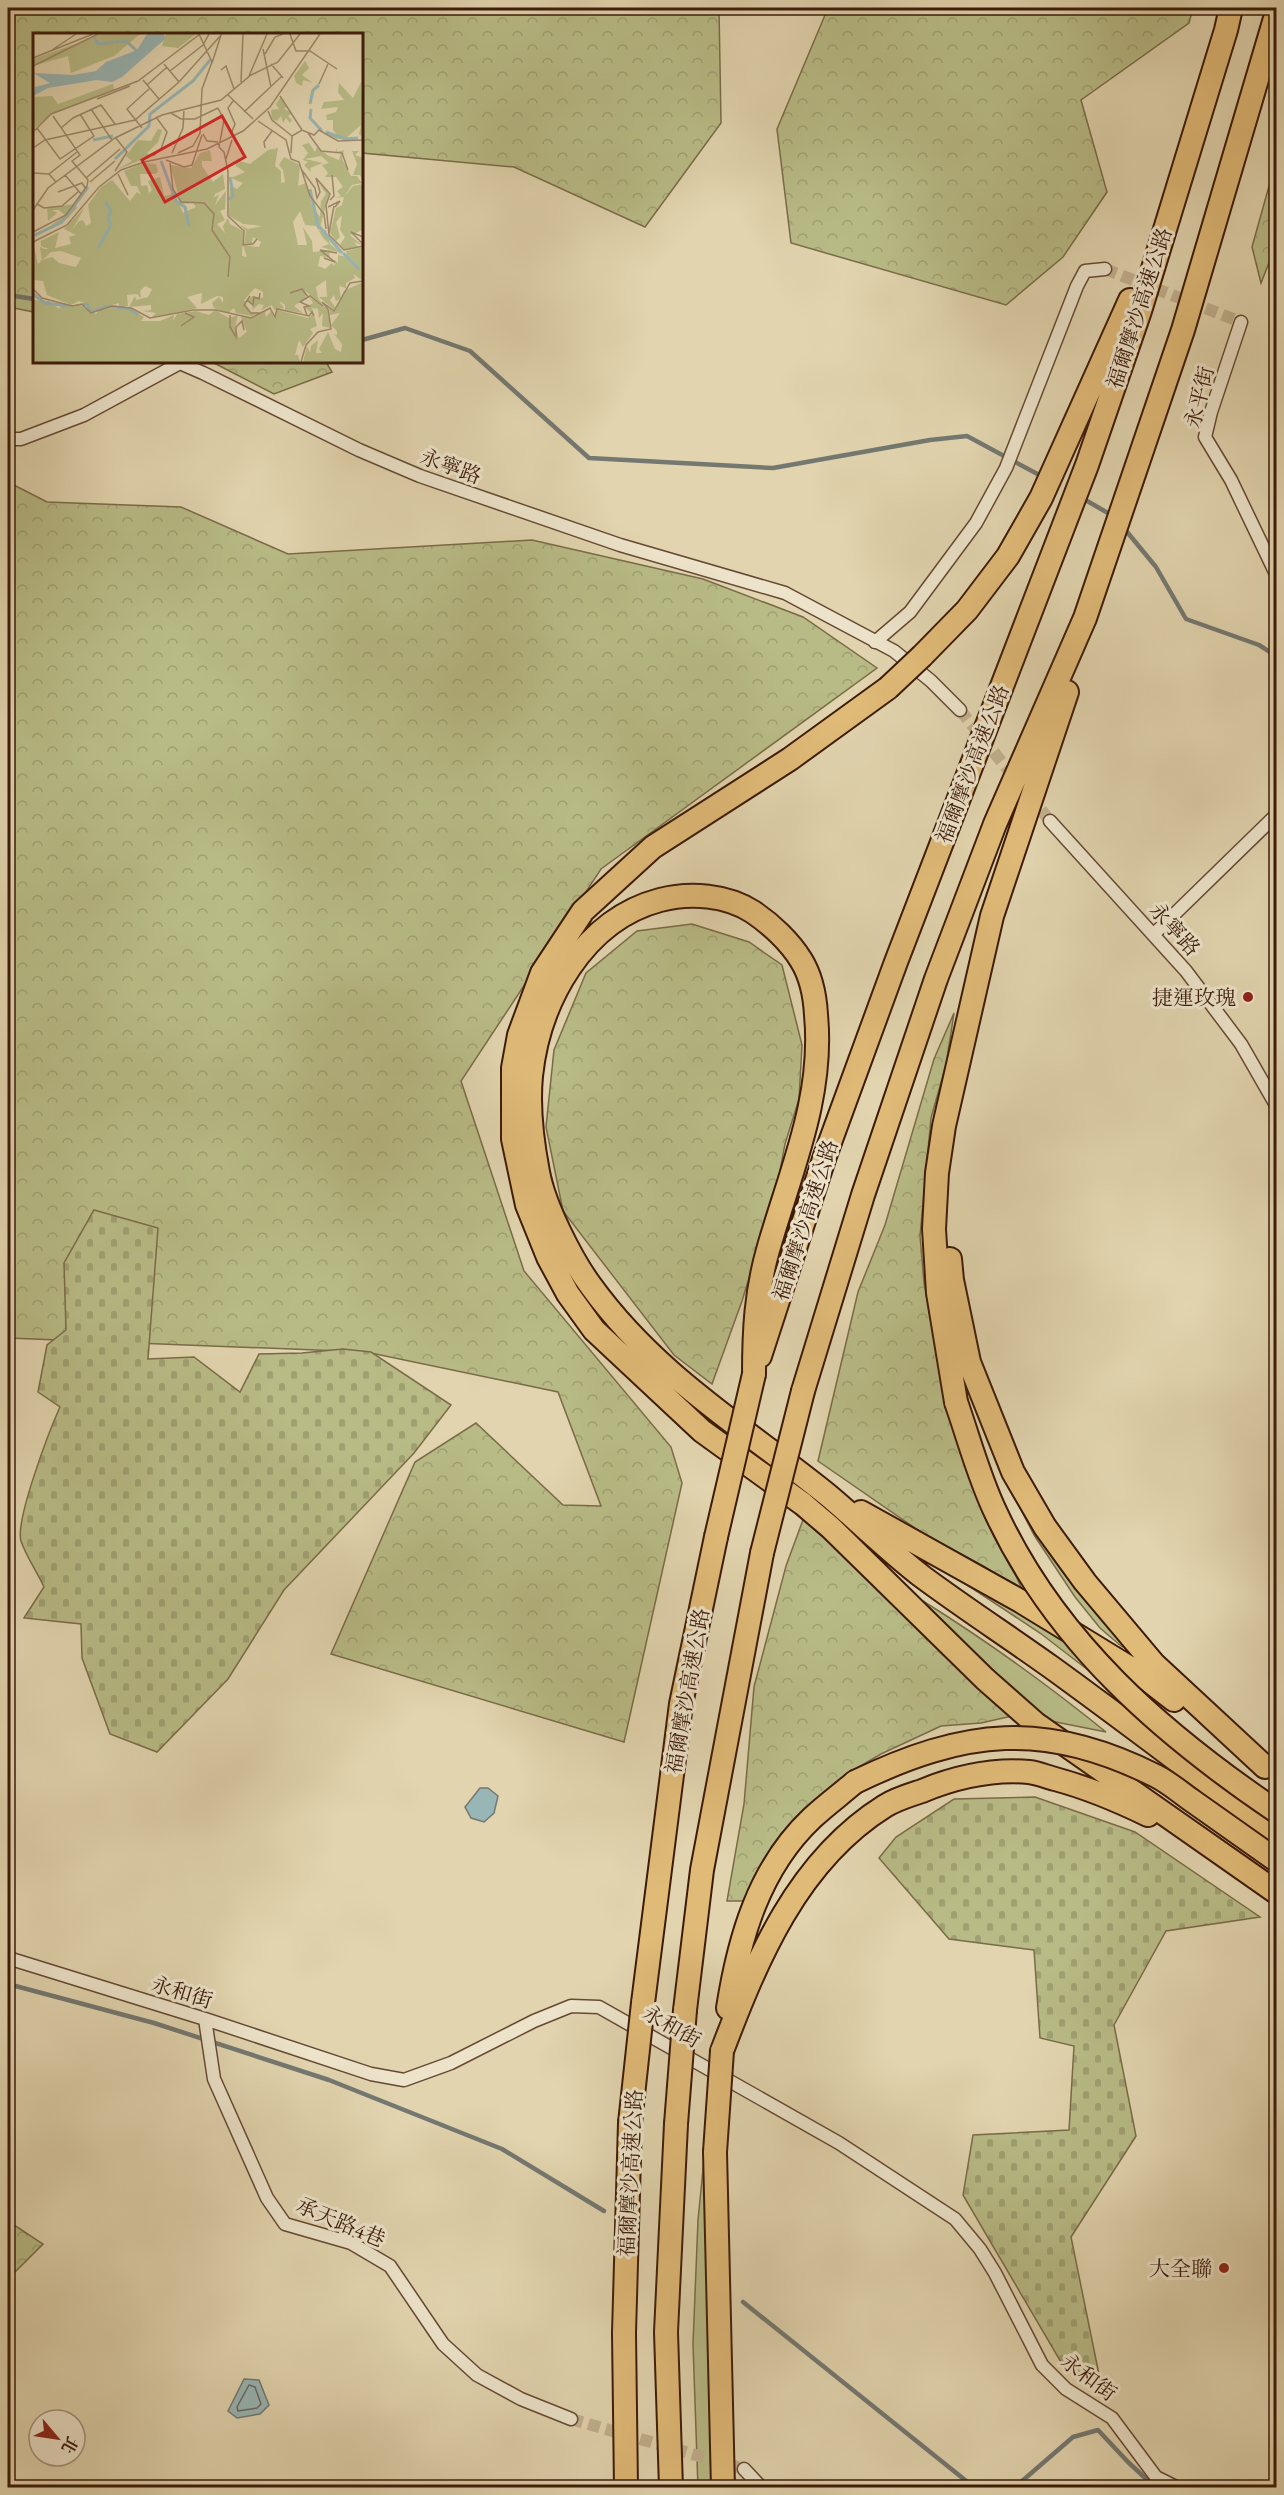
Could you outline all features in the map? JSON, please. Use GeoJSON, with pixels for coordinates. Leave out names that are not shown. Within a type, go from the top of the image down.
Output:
{"type":"FeatureCollection","features":[{"type":"Feature","properties":{"kind":"highway","name":"福爾摩沙高速公路"},"geometry":{"type":"LineString","coordinates":[[626,2487],[624,2333],[630,2123],[643,2003],[681,1704],[754,1374],[825,1156],[896,962],[1076,495],[1140,311],[1231,8]]}},
{"type":"Feature","properties":{"kind":"highway","name":"福爾摩沙高速公路"},"geometry":{"type":"LineString","coordinates":[[670,2487],[666,2332],[676,2124],[685,2010],[702,1870],[762,1553],[803,1391],[863,1195],[936,979],[995,824],[1085,618],[1183,330],[1276,15]]}},
{"type":"Feature","properties":{"kind":"highway"},"geometry":{"type":"LineString","coordinates":[[1226,30],[1128,306],[1049,481],[1008,556],[967,610],[888,688],[790,759],[653,847],[583,911],[542,973],[519,1035],[513,1068],[513,1139],[527,1206],[548,1257],[568,1294],[594,1330],[702,1431],[803,1504],[830,1527],[985,1679],[1036,1724],[1276,1892]]}},
{"type":"Feature","properties":{"kind":"highway"},"geometry":{"type":"LineString","coordinates":[[1085,618],[1068,688],[992,916],[944,1126],[937,1173],[934,1229],[940,1304],[956,1402],[995,1512],[1021,1561],[1051,1608],[1108,1674],[1166,1730],[1218,1772],[1276,1812]]}},
{"type":"Feature","properties":{"kind":"highway"},"geometry":{"type":"LineString","coordinates":[[754,1374],[753,1323],[767,1253],[812,1107],[819,1042],[814,993],[801,960],[777,931],[749,909],[714,897],[677,896],[638,906],[608,924],[575,958],[557,988],[540,1035],[531,1076],[531,1128],[538,1178],[562,1237],[589,1284],[645,1350],[713,1409],[830,1497],[923,1577],[1050,1667],[1276,1834]]}},
{"type":"Feature","properties":{"kind":"highway"},"geometry":{"type":"LineString","coordinates":[[954,1086],[947,1206],[952,1280],[969,1362],[1013,1472],[1045,1527],[1078,1572],[1154,1664],[1271,1772]]}},
{"type":"Feature","properties":{"kind":"highway"},"geometry":{"type":"LineString","coordinates":[[830,1497],[1022,1602],[1143,1676],[1271,1772]]}},
{"type":"Feature","properties":{"kind":"highway"},"geometry":{"type":"LineString","coordinates":[[830,1527],[902,1574],[1276,1843]]}},
{"type":"Feature","properties":{"kind":"highway"},"geometry":{"type":"LineString","coordinates":[[723,2487],[715,2152],[722,2052],[735,1965],[750,1913],[775,1862],[812,1818],[855,1782],[898,1761],[947,1745],[1003,1737],[1043,1738],[1101,1753],[1158,1777],[1276,1860]]}},
{"type":"Feature","properties":{"kind":"highway"},"geometry":{"type":"LineString","coordinates":[[722,2052],[748,1984],[777,1925],[804,1881],[838,1843],[885,1805],[940,1784],[984,1773],[1030,1772],[1093,1789],[1202,1840]]}},
{"type":"Feature","properties":{"kind":"street"},"geometry":{"type":"LineString","coordinates":[[875,642],[910,612],[976,523],[1006,468],[1077,286],[1085,271],[1105,269]]}},
{"type":"Feature","properties":{"kind":"street","name":"永平街"},"geometry":{"type":"LineString","coordinates":[[1240,322],[1205,437],[1231,480],[1276,574]]}},
{"type":"Feature","properties":{"kind":"street","name":"永寧路"},"geometry":{"type":"LineString","coordinates":[[8,439],[21,440],[84,415],[180,363],[203,372],[349,445],[420,476],[620,545],[785,592],[894,651],[931,681],[960,710]]}},
{"type":"Feature","properties":{"kind":"street"},"geometry":{"type":"LineString","coordinates":[[1154,934],[1276,814]]}},
{"type":"Feature","properties":{"kind":"street","name":"永寧路"},"geometry":{"type":"LineString","coordinates":[[1050,821],[1186,970],[1241,1044],[1276,1105]]}},
{"type":"Feature","properties":{"kind":"street","name":"永和街"},"geometry":{"type":"LineString","coordinates":[[8,1958],[206,2024],[371,2074],[404,2080],[451,2063],[534,2021],[571,2006],[599,2007],[838,2144],[955,2219],[980,2249],[995,2273],[1042,2365],[1066,2389],[1112,2418],[1156,2477],[1178,2487]]}},
{"type":"Feature","properties":{"kind":"street","name":"承天路4巷"},"geometry":{"type":"LineString","coordinates":[[206,2024],[214,2079],[267,2198],[285,2224],[351,2243],[390,2266],[443,2344],[477,2375],[521,2399],[571,2420]]}},
{"type":"Feature","properties":{"kind":"street"},"geometry":{"type":"LineString","coordinates":[[744,2469],[762,2487]]}},
{"type":"Feature","properties":{"kind":"green space"},"geometry":{"type":"Polygon","coordinates":[[[8,8],[719,8],[721,123],[645,227],[514,167],[363,153],[363,33],[33,33],[33,312],[8,307],[8,8]]]}},
{"type":"Feature","properties":{"kind":"green space"},"geometry":{"type":"Polygon","coordinates":[[[828,8],[1193,8],[1189,23],[1081,100],[1107,192],[1063,257],[1006,305],[791,243],[777,129],[828,8]]]}},
{"type":"Feature","properties":{"kind":"green space"},"geometry":{"type":"Polygon","coordinates":[[[1276,161],[1276,245],[1261,283],[1252,247],[1276,161]]]}},
{"type":"Feature","properties":{"kind":"green space"},"geometry":{"type":"Polygon","coordinates":[[[214,363],[327,363],[332,372],[274,394],[214,363]]]}},
{"type":"Feature","properties":{"kind":"green space"},"geometry":{"type":"Polygon","coordinates":[[[8,482],[47,502],[181,507],[288,554],[532,540],[703,579],[803,617],[877,668],[601,869],[461,1081],[524,1271],[671,1447],[682,1483],[624,1742],[331,1654],[415,1462],[476,1423],[563,1505],[601,1506],[558,1392],[366,1352],[8,1338],[8,482]]]}},
{"type":"Feature","properties":{"kind":"green space"},"geometry":{"type":"Polygon","coordinates":[[[692,924],[749,942],[782,965],[802,1045],[799,1099],[785,1144],[777,1187],[742,1301],[712,1384],[674,1355],[563,1211],[546,1127],[554,1050],[586,973],[637,931],[692,924]]]}},
{"type":"Feature","properties":{"kind":"green space"},"geometry":{"type":"Polygon","coordinates":[[[954,1013],[946,1065],[931,1118],[920,1236],[924,1283],[939,1360],[988,1514],[1025,1596],[985,1567],[925,1535],[818,1461],[858,1292],[885,1225],[934,1059],[954,1013]]]}},
{"type":"Feature","properties":{"kind":"green space"},"geometry":{"type":"Polygon","coordinates":[[[94,1210],[158,1228],[148,1359],[194,1357],[240,1392],[259,1354],[343,1349],[371,1352],[451,1405],[414,1453],[284,1590],[228,1679],[157,1752],[110,1734],[82,1658],[81,1624],[24,1618],[44,1587],[21,1541],[23,1514],[34,1474],[60,1407],[38,1392],[47,1345],[66,1330],[64,1263],[94,1210]]]}},
{"type":"Feature","properties":{"kind":"green space"},"geometry":{"type":"Polygon","coordinates":[[[977,1409],[1145,1659],[1121,1646],[1100,1628],[1075,1597],[1034,1535],[999,1467],[977,1409]]]}},
{"type":"Feature","properties":{"kind":"green space"},"geometry":{"type":"Polygon","coordinates":[[[804,1517],[1012,1716],[981,1723],[941,1726],[855,1769],[828,1792],[748,1901],[727,1901],[744,1804],[754,1687],[786,1566],[804,1517]]]}},
{"type":"Feature","properties":{"kind":"green space"},"geometry":{"type":"Polygon","coordinates":[[[949,1573],[1056,1627],[1119,1694],[1040,1633],[949,1573]]]}},
{"type":"Feature","properties":{"kind":"green space"},"geometry":{"type":"Polygon","coordinates":[[[923,1601],[1017,1664],[1106,1732],[1046,1720],[923,1601]]]}},
{"type":"Feature","properties":{"kind":"green space"},"geometry":{"type":"Polygon","coordinates":[[[1035,1797],[1135,1832],[1260,1917],[1166,1931],[1114,2025],[1136,2136],[1071,2237],[1103,2394],[1065,2369],[963,2195],[973,2135],[1069,2130],[1074,2046],[1040,2038],[1034,1950],[949,1939],[879,1858],[896,1837],[954,1799],[1035,1797]]]}},
{"type":"Feature","properties":{"kind":"green space"},"geometry":{"type":"Polygon","coordinates":[[[709,2109],[712,2487],[698,2488],[693,2344],[698,2220],[709,2109]]]}},
{"type":"Feature","properties":{"kind":"green space"},"geometry":{"type":"Polygon","coordinates":[[[8,2221],[43,2244],[8,2279],[8,2221]]]}},
{"type":"Feature","properties":{"kind":"water"},"geometry":{"type":"Polygon","coordinates":[[[480,1788],[488,1788],[498,1796],[494,1813],[484,1822],[471,1818],[465,1807],[480,1788]]]}},
{"type":"Feature","properties":{"kind":"water"},"geometry":{"type":"Polygon","coordinates":[[[244,2379],[259,2380],[269,2405],[260,2414],[237,2418],[228,2411],[244,2379]]]}},
{"type":"Feature","properties":{"kind":"waterway"},"geometry":{"type":"LineString","coordinates":[[8,295],[33,299]]}},
{"type":"Feature","properties":{"kind":"waterway"},"geometry":{"type":"LineString","coordinates":[[363,340],[405,328],[470,351],[589,458],[773,468],[930,440],[967,436],[1043,477]]}},
{"type":"Feature","properties":{"kind":"waterway"},"geometry":{"type":"LineString","coordinates":[[1082,498],[1113,516]]}},
{"type":"Feature","properties":{"kind":"waterway"},"geometry":{"type":"LineString","coordinates":[[1123,527],[1156,567],[1186,619],[1259,645],[1276,656]]}},
{"type":"Feature","properties":{"kind":"waterway"},"geometry":{"type":"LineString","coordinates":[[8,1984],[154,2023],[329,2080],[502,2149],[604,2211]]}},
{"type":"Feature","properties":{"kind":"waterway"},"geometry":{"type":"LineString","coordinates":[[743,2302],[975,2488]]}},
{"type":"Feature","properties":{"kind":"waterway"},"geometry":{"type":"LineString","coordinates":[[1014,2488],[1073,2437],[1098,2430],[1156,2488]]}},
{"type":"Feature","properties":{"kind":"tunnel"},"geometry":{"type":"LineString","coordinates":[[1105,269],[1241,322]]}},
{"type":"Feature","properties":{"kind":"tunnel"},"geometry":{"type":"LineString","coordinates":[[960,710],[1017,781]]}},
{"type":"Feature","properties":{"kind":"tunnel"},"geometry":{"type":"LineString","coordinates":[[1030,796],[1050,821]]}},
{"type":"Feature","properties":{"kind":"tunnel"},"geometry":{"type":"LineString","coordinates":[[571,2419],[744,2469]]}},
{"type":"Feature","properties":{"kind":"place","name":"捷運玫瑰"},"geometry":{"type":"Point","coordinates":[1248,997]}},
{"type":"Feature","properties":{"kind":"place","name":"大全聯"},"geometry":{"type":"Point","coordinates":[1224,2268]}}]}
